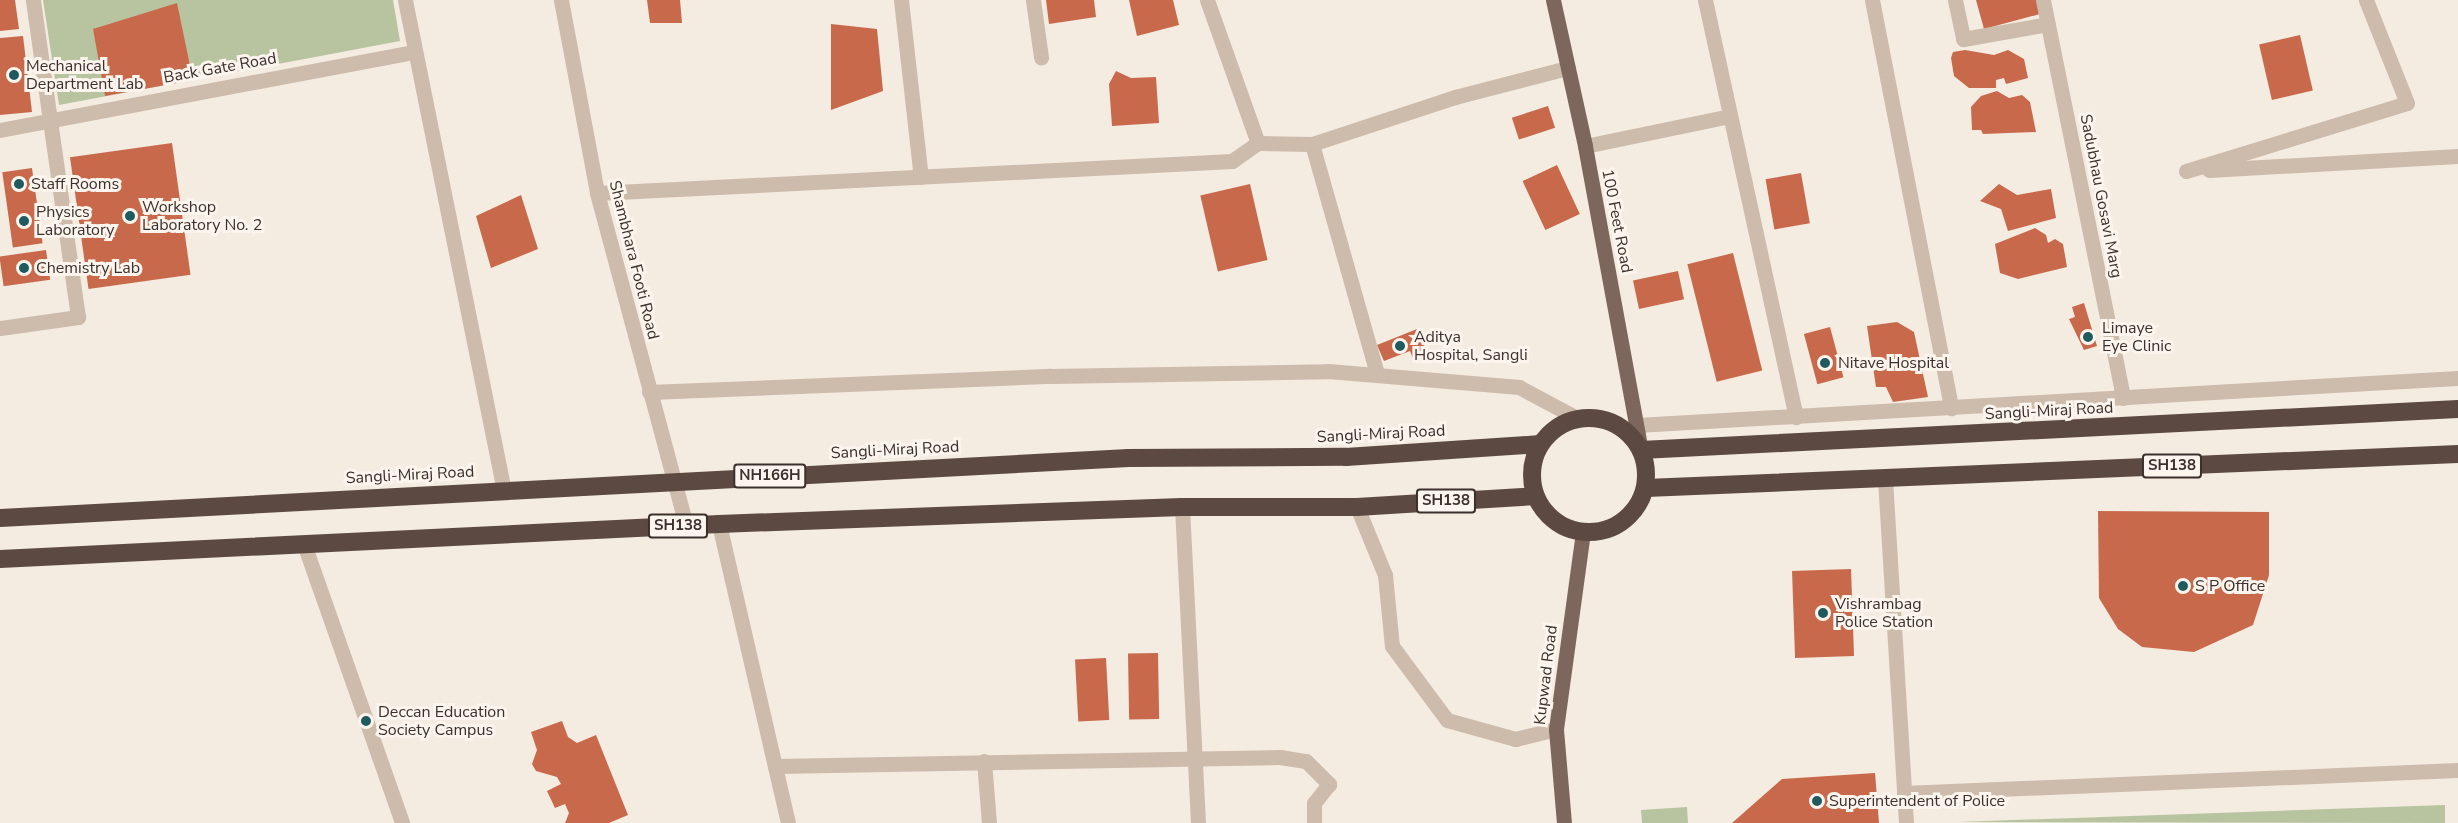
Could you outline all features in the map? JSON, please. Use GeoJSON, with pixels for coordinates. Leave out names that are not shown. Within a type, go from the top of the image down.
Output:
{"type":"FeatureCollection","features":[{"type":"Feature","properties":{"kind":"highway","name":"Sangli-Miraj Road"},"geometry":{"type":"LineString","coordinates":[[1641,450],[2458,409]]}},
{"type":"Feature","properties":{"kind":"highway"},"geometry":{"type":"LineString","coordinates":[[1598,418],[1616,424],[1631,435],[1641,450],[1647,468],[1646,488],[1625,520],[1608,530],[1583,532],[1553,521],[1536,496],[1531,471],[1541,444],[1561,425],[1579,419],[1598,418]]}},
{"type":"Feature","properties":{"kind":"highway","name":"Sangli-Miraj Road"},"geometry":{"type":"LineString","coordinates":[[0,518],[1128,458],[1346,457],[1541,444]]}},
{"type":"Feature","properties":{"kind":"highway","name":"SH138"},"geometry":{"type":"LineString","coordinates":[[1885,479],[2458,454]]}},
{"type":"Feature","properties":{"kind":"highway"},"geometry":{"type":"LineString","coordinates":[[1646,488],[1885,479]]}},
{"type":"Feature","properties":{"kind":"highway","name":"SH138"},"geometry":{"type":"LineString","coordinates":[[0,559],[686,525],[1182,507],[1357,507],[1536,496]]}},
{"type":"Feature","properties":{"kind":"main road","name":"100 Feet Road"},"geometry":{"type":"LineString","coordinates":[[1553,0],[1585,146],[1641,450]]}},
{"type":"Feature","properties":{"kind":"main road","name":"Kupwad Road"},"geometry":{"type":"LineString","coordinates":[[1564,823],[1556,729],[1583,532]]}},
{"type":"Feature","properties":{"kind":"street"},"geometry":{"type":"LineString","coordinates":[[0,328],[78,317],[52,120],[33,0]]}},
{"type":"Feature","properties":{"kind":"street"},"geometry":{"type":"LineString","coordinates":[[405,0],[413,52],[504,490]]}},
{"type":"Feature","properties":{"kind":"street","name":"Shambhara Footi Road"},"geometry":{"type":"LineString","coordinates":[[561,0],[597,194],[686,525]]}},
{"type":"Feature","properties":{"kind":"street"},"geometry":{"type":"LineString","coordinates":[[901,0],[921,177]]}},
{"type":"Feature","properties":{"kind":"street"},"geometry":{"type":"LineString","coordinates":[[1033,0],[1041,57]]}},
{"type":"Feature","properties":{"kind":"street"},"geometry":{"type":"LineString","coordinates":[[1207,0],[1258,143]]}},
{"type":"Feature","properties":{"kind":"street"},"geometry":{"type":"LineString","coordinates":[[1705,0],[1796,417]]}},
{"type":"Feature","properties":{"kind":"street"},"geometry":{"type":"LineString","coordinates":[[1872,0],[1951,408]]}},
{"type":"Feature","properties":{"kind":"street"},"geometry":{"type":"LineString","coordinates":[[1955,0],[1963,39],[2048,24]]}},
{"type":"Feature","properties":{"kind":"street","name":"Sadubhau Gosavi Marg"},"geometry":{"type":"LineString","coordinates":[[2043,0],[2123,398]]}},
{"type":"Feature","properties":{"kind":"street"},"geometry":{"type":"LineString","coordinates":[[2366,0],[2407,103],[2186,171],[2458,156]]}},
{"type":"Feature","properties":{"kind":"street","name":"Back Gate Road"},"geometry":{"type":"LineString","coordinates":[[0,130],[52,120],[70,113],[413,52]]}},
{"type":"Feature","properties":{"kind":"street"},"geometry":{"type":"LineString","coordinates":[[597,194],[1232,161],[1258,143],[1312,144],[1455,97],[1567,68]]}},
{"type":"Feature","properties":{"kind":"street"},"geometry":{"type":"LineString","coordinates":[[1585,146],[1730,116]]}},
{"type":"Feature","properties":{"kind":"street"},"geometry":{"type":"LineString","coordinates":[[1312,144],[1377,374]]}},
{"type":"Feature","properties":{"kind":"street"},"geometry":{"type":"LineString","coordinates":[[649,392],[1051,376],[1328,371],[1519,387],[1579,419]]}},
{"type":"Feature","properties":{"kind":"street"},"geometry":{"type":"LineString","coordinates":[[1637,425],[2458,378]]}},
{"type":"Feature","properties":{"kind":"street"},"geometry":{"type":"LineString","coordinates":[[1885,479],[1906,823]]}},
{"type":"Feature","properties":{"kind":"street"},"geometry":{"type":"LineString","coordinates":[[1182,507],[1198,823]]}},
{"type":"Feature","properties":{"kind":"street"},"geometry":{"type":"LineString","coordinates":[[1357,507],[1385,575],[1392,646],[1447,720],[1515,739],[1556,729]]}},
{"type":"Feature","properties":{"kind":"street"},"geometry":{"type":"LineString","coordinates":[[719,524],[788,823]]}},
{"type":"Feature","properties":{"kind":"street"},"geometry":{"type":"LineString","coordinates":[[304,544],[402,823]]}},
{"type":"Feature","properties":{"kind":"street"},"geometry":{"type":"LineString","coordinates":[[776,766],[1195,756],[1306,761],[1329,784],[1314,803],[1314,823]]}},
{"type":"Feature","properties":{"kind":"street"},"geometry":{"type":"LineString","coordinates":[[984,761],[989,823]]}},
{"type":"Feature","properties":{"kind":"street"},"geometry":{"type":"LineString","coordinates":[[1904,794],[2458,770]]}},
{"type":"Feature","properties":{"kind":"green space"},"geometry":{"type":"Polygon","coordinates":[[[43,0],[393,0],[400,41],[59,105],[43,0]]]}},
{"type":"Feature","properties":{"kind":"green space"},"geometry":{"type":"Polygon","coordinates":[[[2445,805],[2445,823],[1958,822],[2445,805]]]}},
{"type":"Feature","properties":{"kind":"green space"},"geometry":{"type":"Polygon","coordinates":[[[1687,807],[1688,823],[1642,823],[1641,810],[1687,807]]]}},
{"type":"Feature","properties":{"kind":"building"},"geometry":{"type":"Polygon","coordinates":[[[0,0],[15,0],[19,29],[0,31],[0,0]]]}},
{"type":"Feature","properties":{"kind":"building"},"geometry":{"type":"Polygon","coordinates":[[[647,0],[680,0],[682,23],[650,23],[647,0]]]}},
{"type":"Feature","properties":{"kind":"building"},"geometry":{"type":"Polygon","coordinates":[[[1046,0],[1094,0],[1096,17],[1049,24],[1046,0]]]}},
{"type":"Feature","properties":{"kind":"building"},"geometry":{"type":"Polygon","coordinates":[[[1129,0],[1173,0],[1179,25],[1137,36],[1129,0]]]}},
{"type":"Feature","properties":{"kind":"building"},"geometry":{"type":"Polygon","coordinates":[[[1976,0],[2037,0],[2040,14],[1984,29],[1976,0]]]}},
{"type":"Feature","properties":{"kind":"building"},"geometry":{"type":"Polygon","coordinates":[[[177,3],[193,80],[105,96],[93,29],[177,3]]]}},
{"type":"Feature","properties":{"kind":"building"},"geometry":{"type":"Polygon","coordinates":[[[831,24],[877,29],[883,91],[831,110],[831,24]]]}},
{"type":"Feature","properties":{"kind":"building"},"geometry":{"type":"Polygon","coordinates":[[[2300,35],[2313,91],[2272,100],[2259,44],[2300,35]]]}},
{"type":"Feature","properties":{"kind":"building","name":"Mechanical Department Lab"},"geometry":{"type":"Polygon","coordinates":[[[23,36],[32,112],[0,115],[0,38],[23,36]]]}},
{"type":"Feature","properties":{"kind":"building"},"geometry":{"type":"Polygon","coordinates":[[[1965,50],[1994,55],[2008,50],[2024,59],[2028,78],[2006,84],[2004,78],[1996,80],[1996,88],[1969,88],[1954,76],[1951,58],[1953,52],[1965,50]]]}},
{"type":"Feature","properties":{"kind":"building"},"geometry":{"type":"Polygon","coordinates":[[[1116,71],[1131,78],[1156,77],[1159,123],[1112,126],[1109,84],[1116,71]]]}},
{"type":"Feature","properties":{"kind":"building"},"geometry":{"type":"Polygon","coordinates":[[[1997,91],[2009,98],[2022,95],[2030,102],[2036,132],[1983,134],[1981,130],[1972,130],[1971,107],[1981,96],[1997,91]]]}},
{"type":"Feature","properties":{"kind":"building"},"geometry":{"type":"Polygon","coordinates":[[[1548,106],[1555,128],[1519,140],[1512,118],[1548,106]]]}},
{"type":"Feature","properties":{"kind":"building","name":"Workshop Laboratory No. 2"},"geometry":{"type":"Polygon","coordinates":[[[172,143],[191,275],[89,289],[70,157],[172,143]]]}},
{"type":"Feature","properties":{"kind":"building"},"geometry":{"type":"Polygon","coordinates":[[[1557,165],[1580,214],[1545,230],[1523,181],[1557,165]]]}},
{"type":"Feature","properties":{"kind":"building","name":"Physics Laboratory"},"geometry":{"type":"Polygon","coordinates":[[[32,168],[43,243],[13,247],[2,172],[32,168]]]}},
{"type":"Feature","properties":{"kind":"building"},"geometry":{"type":"Polygon","coordinates":[[[1801,173],[1810,223],[1774,229],[1766,179],[1801,173]]]}},
{"type":"Feature","properties":{"kind":"building"},"geometry":{"type":"Polygon","coordinates":[[[1250,184],[1268,260],[1218,271],[1200,195],[1250,184]]]}},
{"type":"Feature","properties":{"kind":"building"},"geometry":{"type":"Polygon","coordinates":[[[1999,184],[2017,195],[2051,189],[2056,218],[2008,231],[2001,209],[1980,201],[1999,184]]]}},
{"type":"Feature","properties":{"kind":"building"},"geometry":{"type":"Polygon","coordinates":[[[521,195],[538,249],[491,268],[476,216],[521,195]]]}},
{"type":"Feature","properties":{"kind":"building"},"geometry":{"type":"Polygon","coordinates":[[[2035,228],[2046,235],[2048,243],[2055,239],[2063,244],[2067,267],[2018,279],[2000,273],[1995,244],[2035,228]]]}},
{"type":"Feature","properties":{"kind":"building","name":"Chemistry Lab"},"geometry":{"type":"Polygon","coordinates":[[[46,250],[50,280],[4,286],[0,256],[46,250]]]}},
{"type":"Feature","properties":{"kind":"building"},"geometry":{"type":"Polygon","coordinates":[[[1733,253],[1762,370],[1717,382],[1687,264],[1733,253]]]}},
{"type":"Feature","properties":{"kind":"building"},"geometry":{"type":"Polygon","coordinates":[[[1678,271],[1684,299],[1639,309],[1633,281],[1678,271]]]}},
{"type":"Feature","properties":{"kind":"building"},"geometry":{"type":"Polygon","coordinates":[[[2084,303],[2097,346],[2084,350],[2069,319],[2075,317],[2072,307],[2084,303]]]}},
{"type":"Feature","properties":{"kind":"building"},"geometry":{"type":"Polygon","coordinates":[[[1897,322],[1914,332],[1928,397],[1893,402],[1886,387],[1876,387],[1867,326],[1897,322]]]}},
{"type":"Feature","properties":{"kind":"building"},"geometry":{"type":"Polygon","coordinates":[[[1830,327],[1843,377],[1817,384],[1804,334],[1830,327]]]}},
{"type":"Feature","properties":{"kind":"building"},"geometry":{"type":"Polygon","coordinates":[[[1417,329],[1428,355],[1414,361],[1410,351],[1384,361],[1377,345],[1417,329]]]}},
{"type":"Feature","properties":{"kind":"building","name":"S P Office"},"geometry":{"type":"Polygon","coordinates":[[[2098,511],[2269,512],[2269,575],[2253,625],[2194,652],[2142,647],[2118,629],[2099,598],[2098,511]]]}},
{"type":"Feature","properties":{"kind":"building","name":"Vishrambag Police Station"},"geometry":{"type":"Polygon","coordinates":[[[1851,569],[1854,656],[1795,658],[1792,571],[1851,569]]]}},
{"type":"Feature","properties":{"kind":"building"},"geometry":{"type":"Polygon","coordinates":[[[1158,653],[1159,719],[1129,720],[1128,654],[1158,653]]]}},
{"type":"Feature","properties":{"kind":"building"},"geometry":{"type":"Polygon","coordinates":[[[1106,658],[1109,720],[1078,722],[1075,660],[1106,658]]]}},
{"type":"Feature","properties":{"kind":"building"},"geometry":{"type":"Polygon","coordinates":[[[562,721],[568,737],[577,743],[596,735],[628,815],[609,823],[565,823],[569,813],[565,804],[555,808],[547,791],[561,784],[557,777],[536,771],[532,764],[537,750],[531,732],[562,721]]]}},
{"type":"Feature","properties":{"kind":"building","name":"Superintendent of Police"},"geometry":{"type":"Polygon","coordinates":[[[1875,773],[1879,823],[1732,823],[1782,779],[1875,773]]]}},
{"type":"Feature","properties":{"kind":"place","name":"Mechanical Department Lab"},"geometry":{"type":"Point","coordinates":[14,75]}},
{"type":"Feature","properties":{"kind":"place","name":"Staff Rooms"},"geometry":{"type":"Point","coordinates":[19,184]}},
{"type":"Feature","properties":{"kind":"place","name":"Workshop Laboratory No. 2"},"geometry":{"type":"Point","coordinates":[130,216]}},
{"type":"Feature","properties":{"kind":"place","name":"Physics Laboratory"},"geometry":{"type":"Point","coordinates":[24,221]}},
{"type":"Feature","properties":{"kind":"place","name":"Chemistry Lab"},"geometry":{"type":"Point","coordinates":[24,268]}},
{"type":"Feature","properties":{"kind":"place","name":"Limaye Eye Clinic"},"geometry":{"type":"Point","coordinates":[2088,337]}},
{"type":"Feature","properties":{"kind":"place","name":"Aditya Hospital, Sangli"},"geometry":{"type":"Point","coordinates":[1400,346]}},
{"type":"Feature","properties":{"kind":"place","name":"Nitave Hospital"},"geometry":{"type":"Point","coordinates":[1825,363]}},
{"type":"Feature","properties":{"kind":"place","name":"S P Office"},"geometry":{"type":"Point","coordinates":[2183,586]}},
{"type":"Feature","properties":{"kind":"place","name":"Vishrambag Police Station"},"geometry":{"type":"Point","coordinates":[1823,613]}},
{"type":"Feature","properties":{"kind":"place","name":"Deccan Education Society Campus"},"geometry":{"type":"Point","coordinates":[366,721]}},
{"type":"Feature","properties":{"kind":"place","name":"Superintendent of Police"},"geometry":{"type":"Point","coordinates":[1817,801]}}]}
